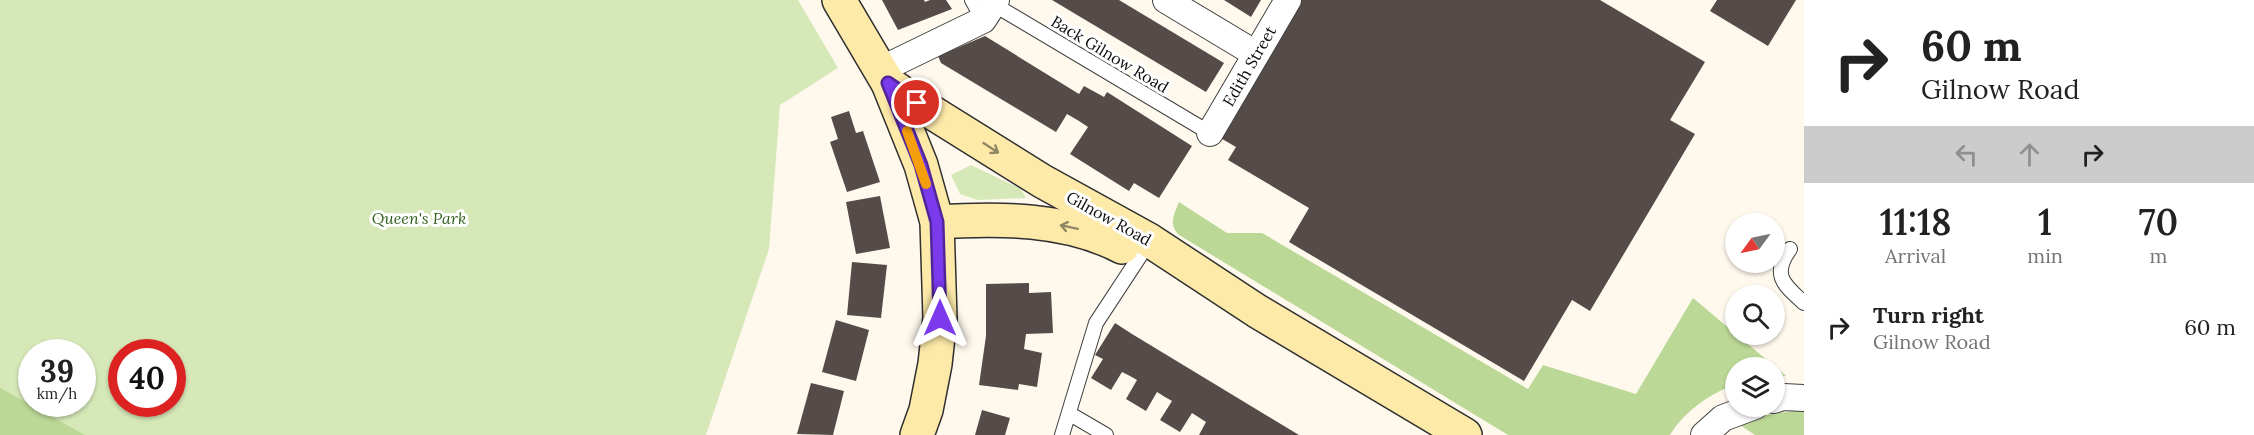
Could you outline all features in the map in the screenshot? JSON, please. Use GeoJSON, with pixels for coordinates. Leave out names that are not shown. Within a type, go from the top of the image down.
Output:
{"type":"FeatureCollection","features":[{"type":"Feature","properties":{"kind":"main road"},"geometry":{"type":"LineString","coordinates":[[838,0],[884,76],[921,165],[937,222],[940,318],[935,364],[926,410],[917,435]]}},
{"type":"Feature","properties":{"kind":"main road","name":"Gilnow Road"},"geometry":{"type":"LineString","coordinates":[[884,76],[917,103],[1042,181],[1149,240],[1257,311],[1465,435]]}},
{"type":"Feature","properties":{"kind":"main road"},"geometry":{"type":"LineString","coordinates":[[921,165],[928,151],[959,128]]}},
{"type":"Feature","properties":{"kind":"main road","name":"Gilnow Road"},"geometry":{"type":"LineString","coordinates":[[937,222],[969,220],[1056,225],[1104,237],[1257,311]]}},
{"type":"Feature","properties":{"kind":"street"},"geometry":{"type":"LineString","coordinates":[[1166,0],[1256,54]]}},
{"type":"Feature","properties":{"kind":"street","name":"Edith Street"},"geometry":{"type":"LineString","coordinates":[[1210,133],[1288,0]]}},
{"type":"Feature","properties":{"kind":"street"},"geometry":{"type":"LineString","coordinates":[[884,76],[986,6]]}},
{"type":"Feature","properties":{"kind":"street"},"geometry":{"type":"LineString","coordinates":[[1785,397],[1804,399]]}},
{"type":"Feature","properties":{"kind":"street"},"geometry":{"type":"LineString","coordinates":[[1704,435],[1726,417]]}},
{"type":"Feature","properties":{"kind":"lane","name":"Back Gilnow Road"},"geometry":{"type":"LineString","coordinates":[[986,6],[1210,133]]}},
{"type":"Feature","properties":{"kind":"lane"},"geometry":{"type":"LineString","coordinates":[[1790,249],[1781,261],[1781,274],[1786,287],[1804,303]]}},
{"type":"Feature","properties":{"kind":"lane"},"geometry":{"type":"LineString","coordinates":[[1062,435],[1096,323],[1140,256]]}},
{"type":"Feature","properties":{"kind":"lane"},"geometry":{"type":"LineString","coordinates":[[1070,414],[1106,435]]}},
{"type":"Feature","properties":{"kind":"green space","name":"Queen's Park"},"geometry":{"type":"Polygon","coordinates":[[[0,0],[798,0],[838,68],[780,105],[769,249],[706,435],[0,435],[0,0]]]}},
{"type":"Feature","properties":{"kind":"green space"},"geometry":{"type":"Polygon","coordinates":[[[971,165],[1021,189],[1026,198],[977,200],[960,194],[951,175],[971,165]]]}},
{"type":"Feature","properties":{"kind":"green space"},"geometry":{"type":"Polygon","coordinates":[[[1179,202],[1227,233],[1262,233],[1528,389],[1543,365],[1636,394],[1693,298],[1725,325],[1725,345],[1749,345],[1763,357],[1725,357],[1725,389],[1698,404],[1670,435],[1508,435],[1179,235],[1173,223],[1179,202]]]}},
{"type":"Feature","properties":{"kind":"green space"},"geometry":{"type":"Polygon","coordinates":[[[0,388],[18,398],[18,417],[52,417],[85,435],[0,435],[0,388]]]}},
{"type":"Feature","properties":{"kind":"green space"},"geometry":{"type":"Polygon","coordinates":[[[1785,412],[1804,412],[1804,435],[1755,435],[1740,425],[1758,417],[1785,417],[1785,412]]]}},
{"type":"Feature","properties":{"kind":"building"},"geometry":{"type":"Polygon","coordinates":[[[882,0],[924,0],[925,2],[946,0],[952,9],[898,30],[882,0]]]}},
{"type":"Feature","properties":{"kind":"building"},"geometry":{"type":"Polygon","coordinates":[[[1052,0],[1119,0],[1224,63],[1206,92],[1052,0]]]}},
{"type":"Feature","properties":{"kind":"building"},"geometry":{"type":"Polygon","coordinates":[[[1224,0],[1261,0],[1251,17],[1224,0]]]}},
{"type":"Feature","properties":{"kind":"building"},"geometry":{"type":"Polygon","coordinates":[[[1297,0],[1600,0],[1705,62],[1670,120],[1695,134],[1590,311],[1572,300],[1524,381],[1289,242],[1309,208],[1228,160],[1236,147],[1217,136],[1297,0]]]}},
{"type":"Feature","properties":{"kind":"building"},"geometry":{"type":"Polygon","coordinates":[[[1717,0],[1796,0],[1768,46],[1710,11],[1717,0]]]}},
{"type":"Feature","properties":{"kind":"building"},"geometry":{"type":"Polygon","coordinates":[[[985,36],[1079,94],[1084,86],[1104,97],[1107,92],[1192,146],[1159,198],[1134,183],[1129,191],[1070,154],[1088,127],[1079,121],[1067,114],[1056,132],[941,63],[938,56],[985,36]]]}},
{"type":"Feature","properties":{"kind":"building"},"geometry":{"type":"Polygon","coordinates":[[[849,111],[856,133],[863,131],[880,182],[847,192],[830,142],[838,139],[831,117],[849,111]]]}},
{"type":"Feature","properties":{"kind":"building"},"geometry":{"type":"Polygon","coordinates":[[[880,196],[890,248],[856,254],[846,202],[880,196]]]}},
{"type":"Feature","properties":{"kind":"building"},"geometry":{"type":"Polygon","coordinates":[[[852,262],[887,265],[881,318],[847,315],[852,262]]]}},
{"type":"Feature","properties":{"kind":"building"},"geometry":{"type":"Polygon","coordinates":[[[1029,283],[1029,293],[1051,292],[1053,333],[1026,334],[1024,349],[1042,353],[1037,387],[1019,384],[1018,390],[979,385],[986,336],[986,284],[1029,283]]]}},
{"type":"Feature","properties":{"kind":"building"},"geometry":{"type":"Polygon","coordinates":[[[836,320],[869,330],[856,381],[822,372],[836,320]]]}},
{"type":"Feature","properties":{"kind":"building"},"geometry":{"type":"Polygon","coordinates":[[[1115,323],[1299,435],[1199,435],[1206,422],[1192,413],[1180,432],[1160,420],[1172,401],[1157,392],[1146,411],[1126,399],[1137,380],[1122,372],[1111,390],[1091,378],[1103,359],[1095,355],[1115,323]]]}},
{"type":"Feature","properties":{"kind":"building"},"geometry":{"type":"Polygon","coordinates":[[[811,383],[844,391],[833,435],[797,434],[811,383]]]}},
{"type":"Feature","properties":{"kind":"building"},"geometry":{"type":"Polygon","coordinates":[[[982,410],[1010,418],[1005,435],[975,435],[982,410]]]}},
{"type":"Feature","properties":{"kind":"slow traffic"},"geometry":{"type":"LineString","coordinates":[[907,131],[926,184]]}},
{"type":"Feature","properties":{"kind":"route"},"geometry":{"type":"LineString","coordinates":[[917,103],[888,83],[921,165],[937,222],[940,318]]}}]}
